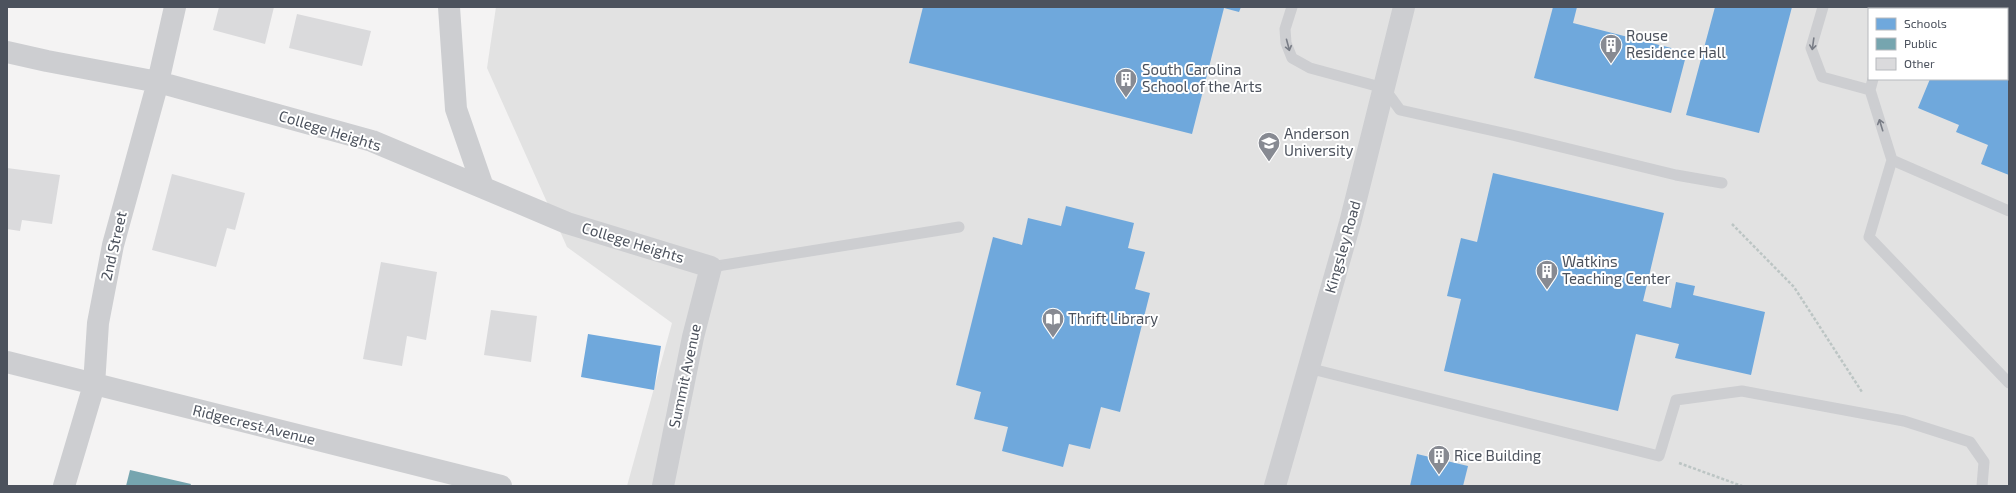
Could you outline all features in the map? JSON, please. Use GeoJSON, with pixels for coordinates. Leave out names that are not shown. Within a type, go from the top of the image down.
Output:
{"type":"FeatureCollection","features":[{"type":"Feature","properties":{"kind":"street","name":"2nd Street"},"geometry":{"type":"LineString","coordinates":[[64,486],[94,385],[98,322],[113,245],[158,82],[175,7]]}},
{"type":"Feature","properties":{"kind":"street"},"geometry":{"type":"LineString","coordinates":[[449,7],[456,109],[483,187]]}},
{"type":"Feature","properties":{"kind":"street","name":"Kingsley Road"},"geometry":{"type":"LineString","coordinates":[[1275,486],[1350,223],[1404,7]]}},
{"type":"Feature","properties":{"kind":"street","name":"College Heights"},"geometry":{"type":"LineString","coordinates":[[7,52],[47,62],[158,82],[372,141],[567,223],[711,267]]}},
{"type":"Feature","properties":{"kind":"street","name":"Summit Avenue"},"geometry":{"type":"LineString","coordinates":[[662,486],[693,337],[711,267]]}},
{"type":"Feature","properties":{"kind":"street","name":"Ridgecrest Avenue"},"geometry":{"type":"LineString","coordinates":[[7,362],[501,486]]}},
{"type":"Feature","properties":{"kind":"lane"},"geometry":{"type":"LineString","coordinates":[[1292,7],[1286,29],[1286,43],[1292,58],[1310,68],[1384,88],[1400,110],[1512,135],[1662,172],[1722,183]]}},
{"type":"Feature","properties":{"kind":"lane"},"geometry":{"type":"LineString","coordinates":[[1823,7],[1811,48],[1822,77],[1872,84],[1892,160],[1869,237],[2009,383]]}},
{"type":"Feature","properties":{"kind":"lane"},"geometry":{"type":"LineString","coordinates":[[1892,160],[2009,211]]}},
{"type":"Feature","properties":{"kind":"lane"},"geometry":{"type":"LineString","coordinates":[[711,267],[960,227]]}},
{"type":"Feature","properties":{"kind":"lane"},"geometry":{"type":"LineString","coordinates":[[1308,368],[1659,456],[1676,400],[1742,391],[1904,421],[1970,442],[1984,462],[1982,486]]}},
{"type":"Feature","properties":{"kind":"path"},"geometry":{"type":"LineString","coordinates":[[1732,224],[1794,287],[1850,372],[1875,416]]}},
{"type":"Feature","properties":{"kind":"path"},"geometry":{"type":"LineString","coordinates":[[1659,456],[1742,486]]}},
{"type":"Feature","properties":{"kind":"shaded area","name":"Anderson University"},"geometry":{"type":"Polygon","coordinates":[[[496,7],[2009,7],[2009,486],[627,486],[672,323],[567,247],[487,68],[496,7]]]}},
{"type":"Feature","properties":{"kind":"building: Schools","name":"South Carolina School of the Arts"},"geometry":{"type":"Polygon","coordinates":[[[923,7],[1241,7],[1239,12],[1224,8],[1192,134],[909,63],[923,7]]]}},
{"type":"Feature","properties":{"kind":"building: Schools","name":"Rouse Residence Hall"},"geometry":{"type":"Polygon","coordinates":[[[1553,7],[1577,7],[1573,23],[1687,52],[1671,113],[1534,78],[1553,7]]]}},
{"type":"Feature","properties":{"kind":"building: Schools"},"geometry":{"type":"Polygon","coordinates":[[[1715,7],[1792,7],[1759,133],[1686,115],[1715,7]]]}},
{"type":"Feature","properties":{"kind":"building: Schools"},"geometry":{"type":"Polygon","coordinates":[[[2009,7],[2009,175],[1981,164],[1988,145],[1956,132],[1959,125],[1918,108],[1930,80],[2008,80],[2008,8],[1958,8],[2009,7]]]}},
{"type":"Feature","properties":{"kind":"building: Schools","name":"Watkins Teaching Center"},"geometry":{"type":"Polygon","coordinates":[[[1493,173],[1664,213],[1643,301],[1671,308],[1676,282],[1695,286],[1693,295],[1765,312],[1751,375],[1675,358],[1679,344],[1636,334],[1618,411],[1444,371],[1461,299],[1447,296],[1461,238],[1477,242],[1493,173]]]}},
{"type":"Feature","properties":{"kind":"building: Schools","name":"Thrift Library"},"geometry":{"type":"Polygon","coordinates":[[[1066,206],[1134,223],[1128,248],[1145,252],[1135,289],[1150,293],[1120,412],[1101,407],[1090,449],[1069,444],[1063,467],[1002,451],[1008,427],[974,419],[981,392],[956,385],[993,237],[1022,245],[1028,218],[1061,226],[1066,206]]]}},
{"type":"Feature","properties":{"kind":"building: Schools"},"geometry":{"type":"Polygon","coordinates":[[[588,334],[661,346],[654,390],[581,377],[588,334]]]}},
{"type":"Feature","properties":{"kind":"building: Schools","name":"Rice Building"},"geometry":{"type":"Polygon","coordinates":[[[1417,454],[1468,466],[1463,486],[1410,486],[1417,454]]]}},
{"type":"Feature","properties":{"kind":"building: Public"},"geometry":{"type":"Polygon","coordinates":[[[130,470],[191,484],[190,486],[126,486],[130,470]]]}},
{"type":"Feature","properties":{"kind":"building: Other"},"geometry":{"type":"Polygon","coordinates":[[[219,7],[274,7],[265,44],[213,30],[219,7]]]}},
{"type":"Feature","properties":{"kind":"building: Other"},"geometry":{"type":"Polygon","coordinates":[[[297,14],[371,31],[362,66],[289,48],[297,14]]]}},
{"type":"Feature","properties":{"kind":"building: Other"},"geometry":{"type":"Polygon","coordinates":[[[7,168],[60,175],[52,224],[22,220],[20,231],[7,229],[7,168]]]}},
{"type":"Feature","properties":{"kind":"building: Other"},"geometry":{"type":"Polygon","coordinates":[[[172,174],[245,193],[235,230],[227,228],[216,267],[152,250],[172,174]]]}},
{"type":"Feature","properties":{"kind":"building: Other"},"geometry":{"type":"Polygon","coordinates":[[[381,262],[437,272],[426,340],[407,336],[402,366],[363,359],[381,262]]]}},
{"type":"Feature","properties":{"kind":"building: Other"},"geometry":{"type":"Polygon","coordinates":[[[491,310],[537,316],[531,362],[484,355],[491,310]]]}},
{"type":"Feature","properties":{"kind":"place","name":"Rouse Residence Hall"},"geometry":{"type":"Point","coordinates":[1611,64]}},
{"type":"Feature","properties":{"kind":"place","name":"South Carolina School of the Arts"},"geometry":{"type":"Point","coordinates":[1126,98]}},
{"type":"Feature","properties":{"kind":"place","name":"Anderson University"},"geometry":{"type":"Point","coordinates":[1269,162]}},
{"type":"Feature","properties":{"kind":"place","name":"Watkins Teaching Center"},"geometry":{"type":"Point","coordinates":[1547,290]}},
{"type":"Feature","properties":{"kind":"place","name":"Thrift Library"},"geometry":{"type":"Point","coordinates":[1053,338]}},
{"type":"Feature","properties":{"kind":"place","name":"Rice Building"},"geometry":{"type":"Point","coordinates":[1439,476]}}]}
